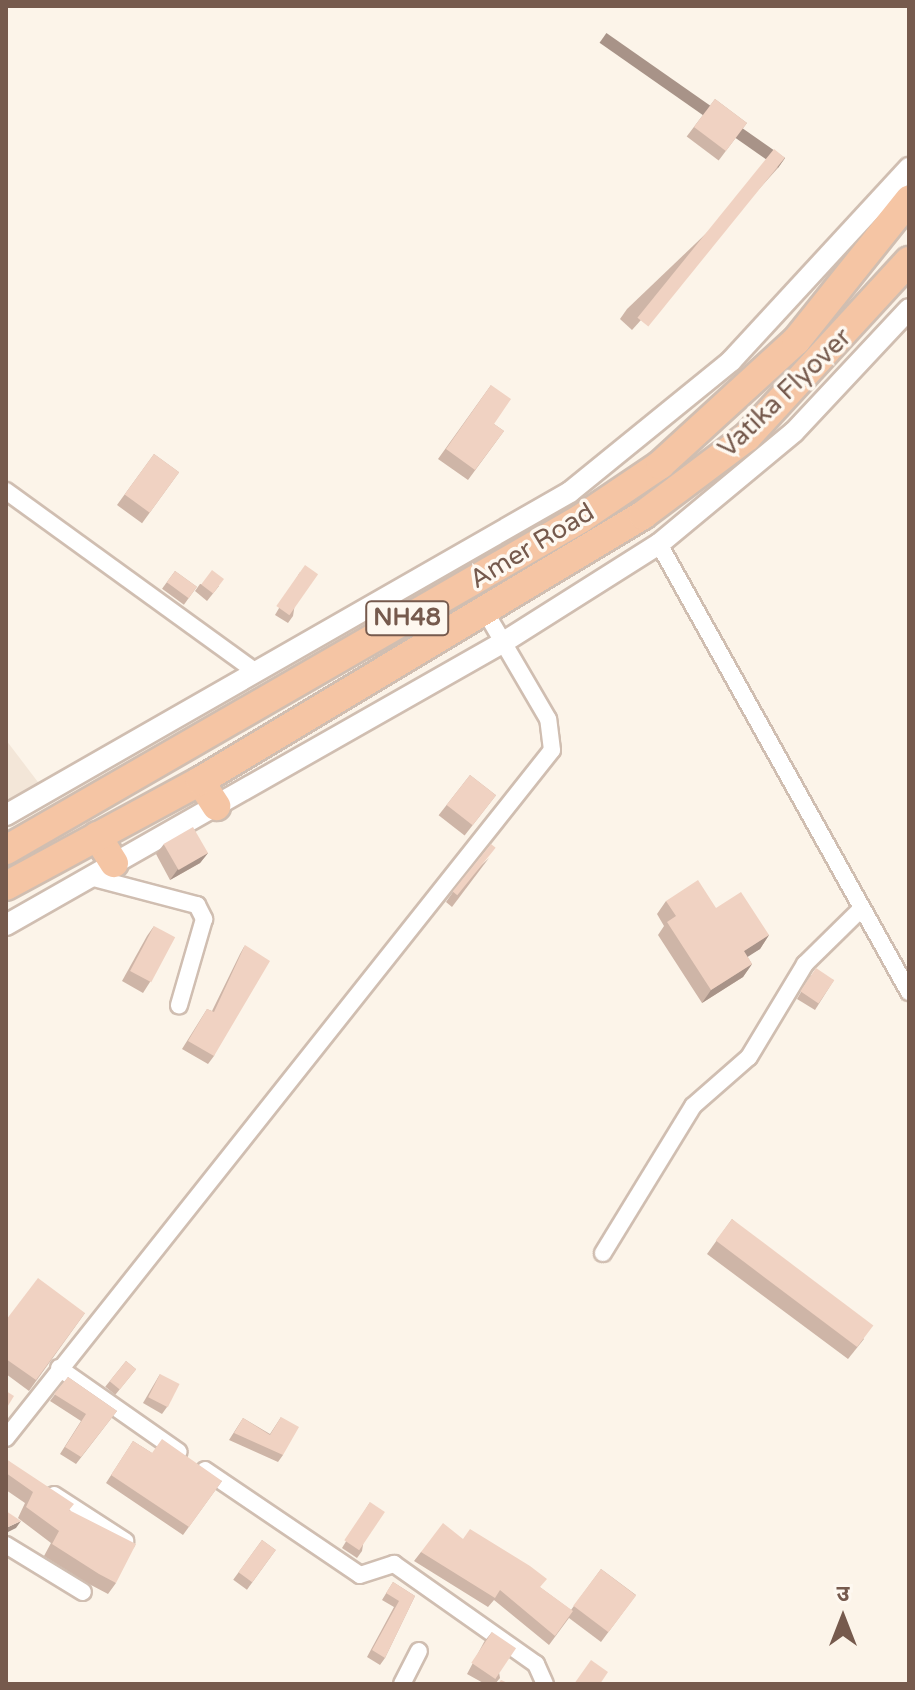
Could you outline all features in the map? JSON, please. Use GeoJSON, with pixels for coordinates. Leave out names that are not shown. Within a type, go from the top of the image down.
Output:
{"type":"FeatureCollection","features":[{"type":"Feature","properties":{"kind":"highway","name":"Vatika Flyover"},"geometry":{"type":"LineString","coordinates":[[784,353],[909,200]]}},
{"type":"Feature","properties":{"kind":"highway","name":"Vatika Flyover"},"geometry":{"type":"LineString","coordinates":[[486,613],[643,515],[747,437],[854,326],[909,261]]}},
{"type":"Feature","properties":{"kind":"highway","name":"Amer Road"},"geometry":{"type":"LineString","coordinates":[[6,850],[328,649],[660,465],[784,353]]}},
{"type":"Feature","properties":{"kind":"highway","name":"NH48"},"geometry":{"type":"LineString","coordinates":[[6,886],[200,781],[486,613]]}},
{"type":"Feature","properties":{"kind":"highway"},"geometry":{"type":"LineString","coordinates":[[200,781],[216,806]]}},
{"type":"Feature","properties":{"kind":"highway"},"geometry":{"type":"LineString","coordinates":[[97,836],[114,863]]}},
{"type":"Feature","properties":{"kind":"street"},"geometry":{"type":"LineString","coordinates":[[6,815],[256,672],[328,649],[520,526],[606,466],[731,361],[909,168]]}},
{"type":"Feature","properties":{"kind":"street"},"geometry":{"type":"LineString","coordinates":[[6,925],[507,640],[659,544],[794,432],[909,309]]}},
{"type":"Feature","properties":{"kind":"street"},"geometry":{"type":"LineString","coordinates":[[6,491],[256,672]]}},
{"type":"Feature","properties":{"kind":"street"},"geometry":{"type":"LineString","coordinates":[[659,544],[860,910],[909,992]]}},
{"type":"Feature","properties":{"kind":"street"},"geometry":{"type":"LineString","coordinates":[[6,1438],[552,750],[548,719],[507,640],[486,613]]}},
{"type":"Feature","properties":{"kind":"street"},"geometry":{"type":"LineString","coordinates":[[90,877],[197,905],[204,919],[179,1005]]}},
{"type":"Feature","properties":{"kind":"street"},"geometry":{"type":"LineString","coordinates":[[603,1253],[693,1106],[749,1057],[805,964],[860,910]]}},
{"type":"Feature","properties":{"kind":"street"},"geometry":{"type":"LineString","coordinates":[[59,1368],[360,1575],[394,1564],[536,1664],[545,1684]]}},
{"type":"Feature","properties":{"kind":"street"},"geometry":{"type":"LineString","coordinates":[[43,1487],[128,1542]]}},
{"type":"Feature","properties":{"kind":"street"},"geometry":{"type":"LineString","coordinates":[[6,1545],[83,1592]]}},
{"type":"Feature","properties":{"kind":"street"},"geometry":{"type":"LineString","coordinates":[[402,1684],[419,1651]]}},
{"type":"Feature","properties":{"kind":"shaded area"},"geometry":{"type":"Polygon","coordinates":[[[6,740],[44,790],[6,812],[6,740]]]}},
{"type":"Feature","properties":{"kind":"building"},"geometry":{"type":"Polygon","coordinates":[[[715,99],[747,123],[726,151],[694,127],[715,99]]]}},
{"type":"Feature","properties":{"kind":"building"},"geometry":{"type":"Polygon","coordinates":[[[774,149],[785,158],[648,326],[637,318],[774,149]]]}},
{"type":"Feature","properties":{"kind":"building"},"geometry":{"type":"Polygon","coordinates":[[[491,385],[511,399],[494,424],[504,431],[475,470],[446,449],[491,385]]]}},
{"type":"Feature","properties":{"kind":"building"},"geometry":{"type":"Polygon","coordinates":[[[154,454],[179,472],[150,513],[125,494],[154,454]]]}},
{"type":"Feature","properties":{"kind":"building"},"geometry":{"type":"Polygon","coordinates":[[[305,565],[318,574],[289,615],[276,606],[305,565]]]}},
{"type":"Feature","properties":{"kind":"building"},"geometry":{"type":"Polygon","coordinates":[[[212,570],[224,579],[213,593],[201,584],[212,570]]]}},
{"type":"Feature","properties":{"kind":"building"},"geometry":{"type":"Polygon","coordinates":[[[175,571],[197,587],[189,598],[167,582],[175,571]]]}},
{"type":"Feature","properties":{"kind":"building"},"geometry":{"type":"Polygon","coordinates":[[[470,775],[496,795],[473,825],[447,805],[470,775]]]}},
{"type":"Feature","properties":{"kind":"building"},"geometry":{"type":"Polygon","coordinates":[[[193,827],[208,853],[179,870],[164,844],[193,827]]]}},
{"type":"Feature","properties":{"kind":"building"},"geometry":{"type":"Polygon","coordinates":[[[491,844],[496,848],[457,895],[453,891],[491,844]]]}},
{"type":"Feature","properties":{"kind":"building"},"geometry":{"type":"Polygon","coordinates":[[[698,880],[716,908],[741,892],[769,935],[744,951],[752,964],[711,990],[667,922],[676,916],[666,901],[698,880]]]}},
{"type":"Feature","properties":{"kind":"building"},"geometry":{"type":"Polygon","coordinates":[[[154,926],[175,937],[151,982],[130,971],[154,926]]]}},
{"type":"Feature","properties":{"kind":"building"},"geometry":{"type":"Polygon","coordinates":[[[245,945],[270,961],[214,1056],[188,1041],[207,1009],[214,1012],[245,945]]]}},
{"type":"Feature","properties":{"kind":"building"},"geometry":{"type":"Polygon","coordinates":[[[816,968],[834,980],[819,1004],[800,991],[816,968]]]}},
{"type":"Feature","properties":{"kind":"building"},"geometry":{"type":"Polygon","coordinates":[[[732,1219],[873,1326],[857,1347],[716,1241],[732,1219]]]}},
{"type":"Feature","properties":{"kind":"building"},"geometry":{"type":"Polygon","coordinates":[[[38,1278],[85,1313],[36,1380],[6,1359],[6,1320],[38,1278]]]}},
{"type":"Feature","properties":{"kind":"building"},"geometry":{"type":"Polygon","coordinates":[[[126,1361],[136,1369],[120,1389],[110,1381],[126,1361]]]}},
{"type":"Feature","properties":{"kind":"building"},"geometry":{"type":"Polygon","coordinates":[[[160,1374],[180,1384],[168,1407],[148,1397],[160,1374]]]}},
{"type":"Feature","properties":{"kind":"building"},"geometry":{"type":"Polygon","coordinates":[[[68,1377],[117,1411],[81,1457],[65,1447],[86,1414],[54,1394],[68,1377]]]}},
{"type":"Feature","properties":{"kind":"building"},"geometry":{"type":"Polygon","coordinates":[[[6,1391],[14,1396],[6,1409],[6,1391]]]}},
{"type":"Feature","properties":{"kind":"building"},"geometry":{"type":"Polygon","coordinates":[[[281,1417],[299,1427],[283,1455],[234,1433],[243,1418],[270,1435],[281,1417]]]}},
{"type":"Feature","properties":{"kind":"building"},"geometry":{"type":"Polygon","coordinates":[[[162,1439],[222,1481],[189,1527],[111,1475],[133,1441],[152,1453],[162,1439]]]}},
{"type":"Feature","properties":{"kind":"building"},"geometry":{"type":"Polygon","coordinates":[[[6,1459],[74,1504],[69,1510],[136,1544],[116,1583],[52,1544],[59,1531],[26,1507],[33,1492],[6,1473],[6,1459]]]}},
{"type":"Feature","properties":{"kind":"building"},"geometry":{"type":"Polygon","coordinates":[[[370,1502],[385,1512],[359,1550],[344,1540],[370,1502]]]}},
{"type":"Feature","properties":{"kind":"building"},"geometry":{"type":"Polygon","coordinates":[[[6,1511],[21,1521],[6,1528],[6,1511]]]}},
{"type":"Feature","properties":{"kind":"building"},"geometry":{"type":"Polygon","coordinates":[[[443,1523],[463,1539],[470,1529],[547,1579],[540,1587],[573,1611],[555,1636],[500,1590],[495,1598],[421,1552],[443,1523]]]}},
{"type":"Feature","properties":{"kind":"building"},"geometry":{"type":"Polygon","coordinates":[[[262,1540],[276,1550],[252,1582],[238,1572],[262,1540]]]}},
{"type":"Feature","properties":{"kind":"building"},"geometry":{"type":"Polygon","coordinates":[[[601,1569],[636,1595],[608,1632],[573,1606],[601,1569]]]}},
{"type":"Feature","properties":{"kind":"building"},"geometry":{"type":"Polygon","coordinates":[[[393,1582],[415,1596],[385,1658],[372,1650],[399,1601],[386,1593],[393,1582]]]}},
{"type":"Feature","properties":{"kind":"building"},"geometry":{"type":"Polygon","coordinates":[[[492,1632],[516,1648],[495,1679],[471,1663],[492,1632]]]}},
{"type":"Feature","properties":{"kind":"building"},"geometry":{"type":"Polygon","coordinates":[[[591,1660],[608,1672],[600,1684],[574,1684],[591,1660]]]}}]}
